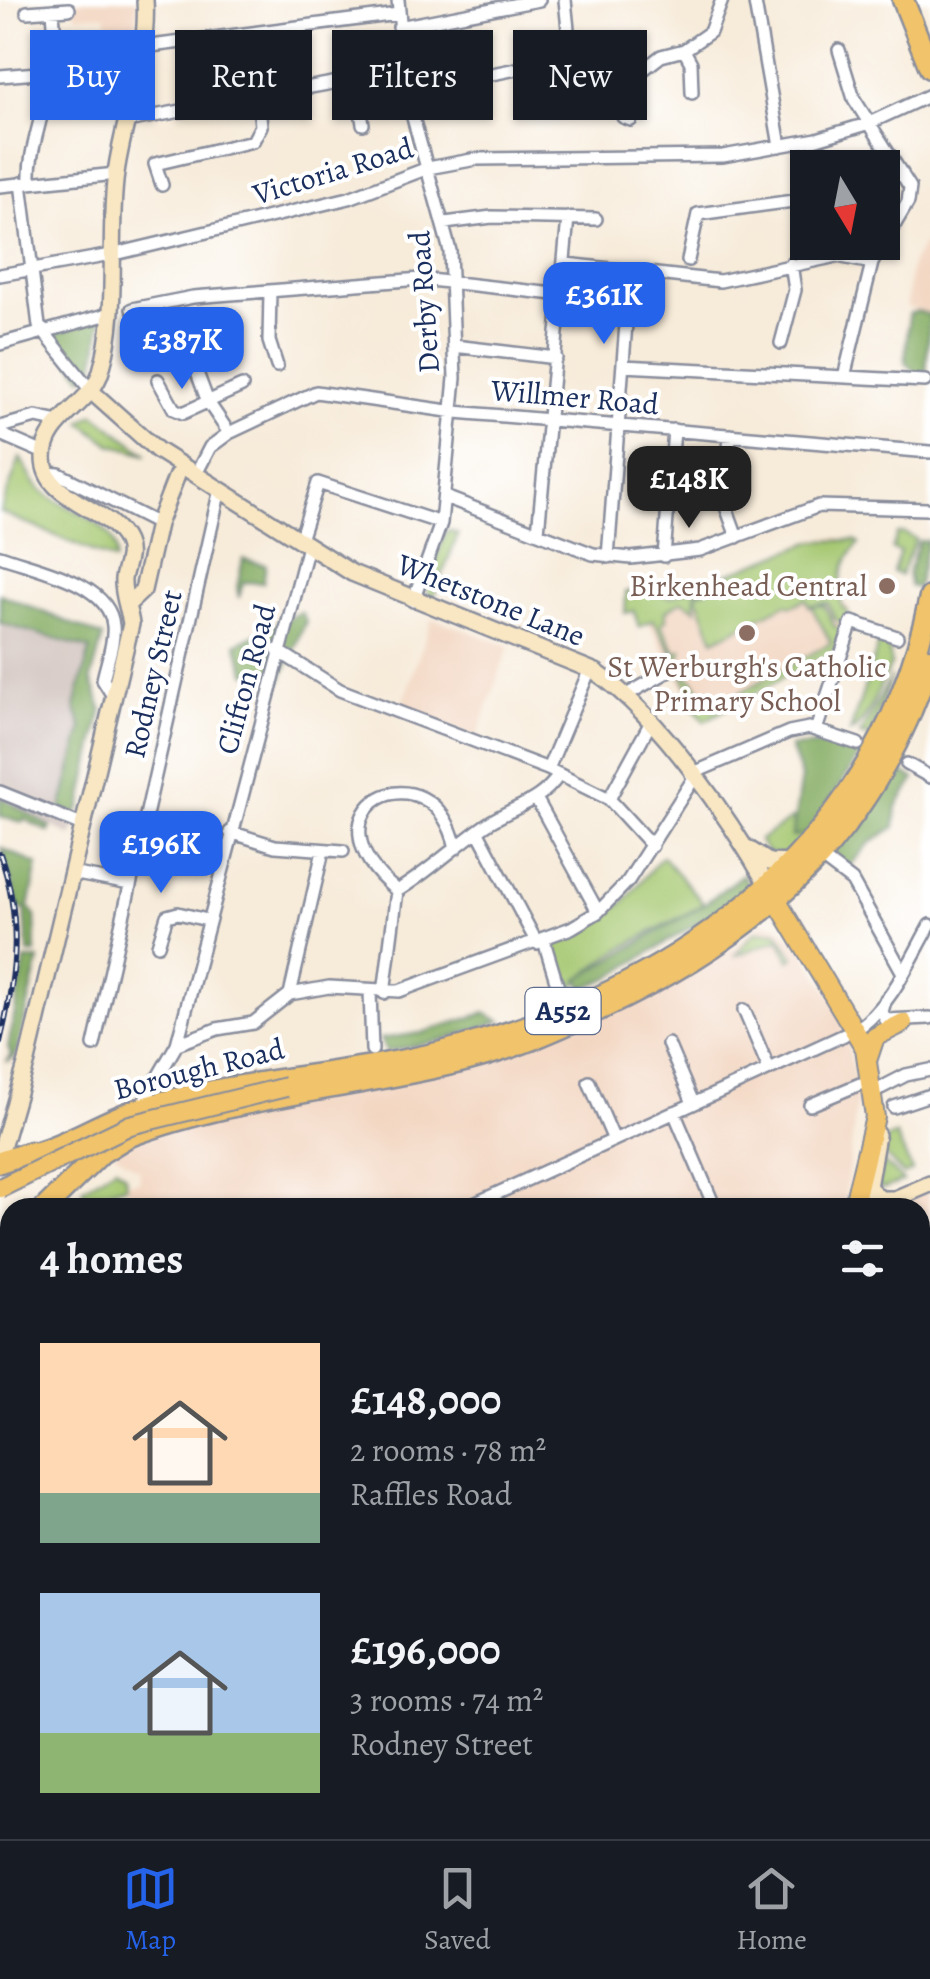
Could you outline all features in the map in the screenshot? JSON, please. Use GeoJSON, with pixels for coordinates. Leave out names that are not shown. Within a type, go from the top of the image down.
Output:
{"type":"FeatureCollection","features":[{"type":"Feature","properties":{"kind":"highway"},"geometry":{"type":"LineString","coordinates":[[902,0],[930,68]]}},
{"type":"Feature","properties":{"kind":"highway","name":"A552"},"geometry":{"type":"LineString","coordinates":[[333,1078],[460,1047],[540,1021],[671,958],[779,892],[792,864],[854,783],[884,732],[910,673],[930,597]]}},
{"type":"Feature","properties":{"kind":"highway","name":"Borough Road"},"geometry":{"type":"LineString","coordinates":[[51,1198],[61,1182],[111,1145],[147,1130],[333,1078],[503,1050],[657,981],[756,920],[779,892],[819,856],[876,779],[916,703],[930,659]]}},
{"type":"Feature","properties":{"kind":"highway","name":"Borough Road"},"geometry":{"type":"LineString","coordinates":[[31,1153],[140,1108],[270,1078],[333,1078]]}},
{"type":"Feature","properties":{"kind":"highway"},"geometry":{"type":"LineString","coordinates":[[31,1153],[52,1155],[61,1182]]}},
{"type":"Feature","properties":{"kind":"highway","name":"A552"},"geometry":{"type":"LineString","coordinates":[[0,1158],[31,1153]]}},
{"type":"Feature","properties":{"kind":"main road"},"geometry":{"type":"LineString","coordinates":[[144,30],[145,0]]}},
{"type":"Feature","properties":{"kind":"main road"},"geometry":{"type":"LineString","coordinates":[[0,1158],[130,624],[123,578],[129,549],[125,538],[102,516],[58,488],[47,473],[44,452],[59,422],[92,392],[102,368],[112,313],[116,174],[126,121]]}},
{"type":"Feature","properties":{"kind":"main road","name":"Whetstone Lane"},"geometry":{"type":"LineString","coordinates":[[92,392],[157,450],[196,474],[219,497],[352,573],[413,601],[590,669],[628,694],[788,904],[798,933],[867,1061],[867,1088]]}},
{"type":"Feature","properties":{"kind":"main road"},"geometry":{"type":"LineString","coordinates":[[127,605],[142,590],[158,524],[177,475]]}},
{"type":"Feature","properties":{"kind":"main road"},"geometry":{"type":"LineString","coordinates":[[744,845],[769,862],[792,864]]}},
{"type":"Feature","properties":{"kind":"main road"},"geometry":{"type":"LineString","coordinates":[[756,920],[770,919],[798,933]]}},
{"type":"Feature","properties":{"kind":"main road"},"geometry":{"type":"LineString","coordinates":[[867,1061],[876,1036],[904,1022]]}},
{"type":"Feature","properties":{"kind":"main road"},"geometry":{"type":"LineString","coordinates":[[850,1032],[875,1116],[878,1140],[868,1187],[879,1198]]}},
{"type":"Feature","properties":{"kind":"main road","name":"Borough Road"},"geometry":{"type":"LineString","coordinates":[[0,1188],[130,1124],[333,1078]]}},
{"type":"Feature","properties":{"kind":"main road"},"geometry":{"type":"LineString","coordinates":[[844,1198],[861,1134],[867,1088]]}},
{"type":"Feature","properties":{"kind":"main road"},"geometry":{"type":"LineString","coordinates":[[855,1198],[875,1116]]}},
{"type":"Feature","properties":{"kind":"main road"},"geometry":{"type":"LineString","coordinates":[[8,1134],[15,1149],[31,1153]]}},
{"type":"Feature","properties":{"kind":"main road"},"geometry":{"type":"LineString","coordinates":[[896,1198],[930,1184]]}},
{"type":"Feature","properties":{"kind":"street","name":"Derby Road"},"geometry":{"type":"LineString","coordinates":[[398,0],[399,30]]}},
{"type":"Feature","properties":{"kind":"street"},"geometry":{"type":"LineString","coordinates":[[155,46],[196,36],[398,20],[540,0]]}},
{"type":"Feature","properties":{"kind":"street"},"geometry":{"type":"LineString","coordinates":[[493,75],[571,58],[566,0]]}},
{"type":"Feature","properties":{"kind":"street"},"geometry":{"type":"LineString","coordinates":[[647,67],[710,32],[722,0]]}},
{"type":"Feature","properties":{"kind":"street"},"geometry":{"type":"LineString","coordinates":[[755,2],[780,146]]}},
{"type":"Feature","properties":{"kind":"street"},"geometry":{"type":"LineString","coordinates":[[27,12],[69,8]]}},
{"type":"Feature","properties":{"kind":"street"},"geometry":{"type":"LineString","coordinates":[[53,10],[53,30]]}},
{"type":"Feature","properties":{"kind":"street"},"geometry":{"type":"LineString","coordinates":[[684,50],[690,64],[692,93]]}},
{"type":"Feature","properties":{"kind":"street"},"geometry":{"type":"LineString","coordinates":[[839,50],[854,100],[910,186],[908,202],[872,262],[844,377]]}},
{"type":"Feature","properties":{"kind":"street"},"geometry":{"type":"LineString","coordinates":[[0,76],[30,73]]}},
{"type":"Feature","properties":{"kind":"street","name":"Victoria Road"},"geometry":{"type":"LineString","coordinates":[[0,275],[162,247],[349,198],[428,168],[476,159],[680,160],[780,146],[868,124],[930,95]]}},
{"type":"Feature","properties":{"kind":"street"},"geometry":{"type":"LineString","coordinates":[[126,121],[175,112]]}},
{"type":"Feature","properties":{"kind":"street"},"geometry":{"type":"LineString","coordinates":[[42,120],[25,183],[29,267],[42,334],[92,392]]}},
{"type":"Feature","properties":{"kind":"street"},"geometry":{"type":"LineString","coordinates":[[162,185],[155,164],[253,141],[261,120]]}},
{"type":"Feature","properties":{"kind":"street"},"geometry":{"type":"LineString","coordinates":[[362,120],[363,124]]}},
{"type":"Feature","properties":{"kind":"street","name":"Derby Road"},"geometry":{"type":"LineString","coordinates":[[413,601],[441,523],[455,412],[452,279],[445,223],[415,120]]}},
{"type":"Feature","properties":{"kind":"street"},"geometry":{"type":"LineString","coordinates":[[0,186],[116,174]]}},
{"type":"Feature","properties":{"kind":"street"},"geometry":{"type":"LineString","coordinates":[[688,260],[698,214],[790,201]]}},
{"type":"Feature","properties":{"kind":"street"},"geometry":{"type":"LineString","coordinates":[[445,223],[492,217],[596,219]]}},
{"type":"Feature","properties":{"kind":"street"},"geometry":{"type":"LineString","coordinates":[[538,532],[564,295],[568,218]]}},
{"type":"Feature","properties":{"kind":"street"},"geometry":{"type":"LineString","coordinates":[[566,264],[720,281],[837,256],[872,262]]}},
{"type":"Feature","properties":{"kind":"street"},"geometry":{"type":"LineString","coordinates":[[781,342],[795,290],[791,264]]}},
{"type":"Feature","properties":{"kind":"street"},"geometry":{"type":"LineString","coordinates":[[608,558],[630,272]]}},
{"type":"Feature","properties":{"kind":"street"},"geometry":{"type":"LineString","coordinates":[[138,303],[452,279],[564,295]]}},
{"type":"Feature","properties":{"kind":"street"},"geometry":{"type":"LineString","coordinates":[[270,291],[269,341],[277,366]]}},
{"type":"Feature","properties":{"kind":"street"},"geometry":{"type":"LineString","coordinates":[[0,344],[112,313]]}},
{"type":"Feature","properties":{"kind":"street"},"geometry":{"type":"LineString","coordinates":[[196,474],[210,448],[229,433],[208,402],[196,370],[203,351],[202,332]]}},
{"type":"Feature","properties":{"kind":"street"},"geometry":{"type":"LineString","coordinates":[[454,346],[556,358]]}},
{"type":"Feature","properties":{"kind":"street"},"geometry":{"type":"LineString","coordinates":[[623,366],[925,381]]}},
{"type":"Feature","properties":{"kind":"street"},"geometry":{"type":"LineString","coordinates":[[158,380],[174,410],[182,413],[242,386]]}},
{"type":"Feature","properties":{"kind":"street","name":"Willmer Road"},"geometry":{"type":"LineString","coordinates":[[229,433],[316,392],[455,412],[930,452]]}},
{"type":"Feature","properties":{"kind":"street"},"geometry":{"type":"LineString","coordinates":[[0,431],[36,417],[59,422]]}},
{"type":"Feature","properties":{"kind":"street"},"geometry":{"type":"LineString","coordinates":[[664,556],[674,430]]}},
{"type":"Feature","properties":{"kind":"street"},"geometry":{"type":"LineString","coordinates":[[0,431],[44,452]]}},
{"type":"Feature","properties":{"kind":"street"},"geometry":{"type":"LineString","coordinates":[[730,435],[725,504],[737,537]]}},
{"type":"Feature","properties":{"kind":"street"},"geometry":{"type":"LineString","coordinates":[[47,473],[58,474],[158,524]]}},
{"type":"Feature","properties":{"kind":"street","name":"Clifton Road"},"geometry":{"type":"LineString","coordinates":[[140,1108],[177,1044],[318,483],[441,523]]}},
{"type":"Feature","properties":{"kind":"street","name":"Rodney Street"},"geometry":{"type":"LineString","coordinates":[[94,1046],[219,497]]}},
{"type":"Feature","properties":{"kind":"street"},"geometry":{"type":"LineString","coordinates":[[445,497],[608,558],[664,556],[737,537],[819,506],[928,509]]}},
{"type":"Feature","properties":{"kind":"street"},"geometry":{"type":"LineString","coordinates":[[0,556],[100,595],[114,628],[103,680],[113,696]]}},
{"type":"Feature","properties":{"kind":"street"},"geometry":{"type":"LineString","coordinates":[[816,730],[852,622],[892,632]]}},
{"type":"Feature","properties":{"kind":"street"},"geometry":{"type":"LineString","coordinates":[[277,650],[340,690],[554,772],[609,799],[652,846]]}},
{"type":"Feature","properties":{"kind":"street"},"geometry":{"type":"LineString","coordinates":[[628,694],[676,667]]}},
{"type":"Feature","properties":{"kind":"street"},"geometry":{"type":"LineString","coordinates":[[397,891],[437,866],[478,832],[537,800],[554,772],[590,669]]}},
{"type":"Feature","properties":{"kind":"street"},"geometry":{"type":"LineString","coordinates":[[609,799],[651,722]]}},
{"type":"Feature","properties":{"kind":"street"},"geometry":{"type":"LineString","coordinates":[[177,1044],[217,1029],[253,1023],[290,994],[329,987],[384,993],[421,986],[540,942],[598,912],[628,880],[692,776],[789,732],[816,730],[858,744]]}},
{"type":"Feature","properties":{"kind":"street"},"geometry":{"type":"LineString","coordinates":[[906,764],[930,777]]}},
{"type":"Feature","properties":{"kind":"street"},"geometry":{"type":"LineString","coordinates":[[0,792],[82,826]]}},
{"type":"Feature","properties":{"kind":"street"},"geometry":{"type":"LineString","coordinates":[[397,891],[374,872],[360,850],[362,814],[382,797],[398,792],[430,800],[450,824],[456,848]]}},
{"type":"Feature","properties":{"kind":"street"},"geometry":{"type":"LineString","coordinates":[[537,800],[598,912]]}},
{"type":"Feature","properties":{"kind":"street"},"geometry":{"type":"LineString","coordinates":[[230,832],[276,846],[344,851]]}},
{"type":"Feature","properties":{"kind":"street"},"geometry":{"type":"LineString","coordinates":[[478,832],[540,942],[559,991]]}},
{"type":"Feature","properties":{"kind":"street"},"geometry":{"type":"LineString","coordinates":[[290,994],[323,850]]}},
{"type":"Feature","properties":{"kind":"street"},"geometry":{"type":"LineString","coordinates":[[819,856],[852,881],[902,971]]}},
{"type":"Feature","properties":{"kind":"street"},"geometry":{"type":"LineString","coordinates":[[71,873],[130,884]]}},
{"type":"Feature","properties":{"kind":"street"},"geometry":{"type":"LineString","coordinates":[[384,993],[397,891]]}},
{"type":"Feature","properties":{"kind":"street"},"geometry":{"type":"LineString","coordinates":[[158,945],[164,920],[173,913],[207,920]]}},
{"type":"Feature","properties":{"kind":"street"},"geometry":{"type":"LineString","coordinates":[[487,1198],[867,1023],[929,928]]}},
{"type":"Feature","properties":{"kind":"street"},"geometry":{"type":"LineString","coordinates":[[370,991],[372,1050]]}},
{"type":"Feature","properties":{"kind":"street"},"geometry":{"type":"LineString","coordinates":[[886,998],[882,1017],[904,1022],[930,1018]]}},
{"type":"Feature","properties":{"kind":"street"},"geometry":{"type":"LineString","coordinates":[[744,1010],[769,1069]]}},
{"type":"Feature","properties":{"kind":"street"},"geometry":{"type":"LineString","coordinates":[[668,1044],[693,1103]]}},
{"type":"Feature","properties":{"kind":"street"},"geometry":{"type":"LineString","coordinates":[[810,1105],[930,1070]]}},
{"type":"Feature","properties":{"kind":"street"},"geometry":{"type":"LineString","coordinates":[[589,1082],[614,1140]]}},
{"type":"Feature","properties":{"kind":"street"},"geometry":{"type":"LineString","coordinates":[[897,1099],[930,1095]]}},
{"type":"Feature","properties":{"kind":"street"},"geometry":{"type":"LineString","coordinates":[[674,1112],[712,1198]]}},
{"type":"Feature","properties":{"kind":"shaded area"},"geometry":{"type":"Polygon","coordinates":[[[65,0],[136,0],[137,25],[107,27],[105,15],[78,16],[65,0]]]}},
{"type":"Feature","properties":{"kind":"shaded area"},"geometry":{"type":"Polygon","coordinates":[[[930,233],[930,313],[906,307],[911,264],[930,233]]]}},
{"type":"Feature","properties":{"kind":"shaded area","name":"St Werburgh's Catholic Primary School"},"geometry":{"type":"Polygon","coordinates":[[[842,538],[835,568],[840,600],[849,608],[836,648],[706,716],[697,711],[647,620],[658,603],[813,539],[842,538]]]}},
{"type":"Feature","properties":{"kind":"shaded area"},"geometry":{"type":"Polygon","coordinates":[[[432,618],[509,646],[477,737],[401,707],[432,618]]]}},
{"type":"Feature","properties":{"kind":"shaded area"},"geometry":{"type":"Polygon","coordinates":[[[0,623],[91,649],[75,706],[82,728],[61,809],[78,816],[72,837],[0,797],[0,623]]]}},
{"type":"Feature","properties":{"kind":"shaded area"},"geometry":{"type":"Polygon","coordinates":[[[762,922],[777,925],[799,945],[837,1005],[858,1092],[845,1198],[129,1198],[127,1183],[140,1181],[139,1170],[113,1152],[133,1140],[242,1116],[683,973],[736,945],[762,922]]]}},
{"type":"Feature","properties":{"kind":"shaded area"},"geometry":{"type":"Polygon","coordinates":[[[930,1184],[930,1198],[898,1198],[930,1184]]]}},
{"type":"Feature","properties":{"kind":"green space"},"geometry":{"type":"Polygon","coordinates":[[[917,311],[930,315],[926,373],[919,376],[905,362],[909,314],[917,311]]]}},
{"type":"Feature","properties":{"kind":"green space"},"geometry":{"type":"Polygon","coordinates":[[[102,318],[94,372],[82,377],[52,334],[102,318]]]}},
{"type":"Feature","properties":{"kind":"green space"},"geometry":{"type":"Polygon","coordinates":[[[94,414],[147,454],[110,444],[81,422],[94,414]]]}},
{"type":"Feature","properties":{"kind":"green space"},"geometry":{"type":"Polygon","coordinates":[[[20,458],[43,492],[102,527],[115,548],[115,561],[0,512],[20,458]]]}},
{"type":"Feature","properties":{"kind":"green space"},"geometry":{"type":"Polygon","coordinates":[[[447,530],[458,534],[432,601],[425,586],[447,530]]]}},
{"type":"Feature","properties":{"kind":"green space"},"geometry":{"type":"Polygon","coordinates":[[[897,534],[916,539],[900,575],[893,572],[900,552],[892,549],[897,534]]]}},
{"type":"Feature","properties":{"kind":"green space"},"geometry":{"type":"Polygon","coordinates":[[[814,541],[859,543],[848,558],[841,581],[842,607],[848,611],[844,625],[834,618],[828,603],[809,606],[806,599],[792,606],[786,604],[714,640],[696,594],[729,579],[727,574],[814,541]]]}},
{"type":"Feature","properties":{"kind":"green space"},"geometry":{"type":"Polygon","coordinates":[[[919,541],[928,541],[917,588],[910,586],[908,573],[919,541]]]}},
{"type":"Feature","properties":{"kind":"green space"},"geometry":{"type":"Polygon","coordinates":[[[243,559],[266,565],[263,583],[243,582],[239,598],[237,587],[243,559]]]}},
{"type":"Feature","properties":{"kind":"green space"},"geometry":{"type":"Polygon","coordinates":[[[724,575],[695,592],[696,609],[682,601],[666,611],[666,620],[661,624],[676,652],[682,650],[679,662],[653,620],[639,627],[634,611],[625,613],[626,592],[647,590],[670,597],[724,575]]]}},
{"type":"Feature","properties":{"kind":"green space"},"geometry":{"type":"Polygon","coordinates":[[[0,594],[103,637],[91,679],[102,709],[81,807],[75,815],[61,809],[82,728],[75,706],[90,649],[0,623],[0,594]]]}},
{"type":"Feature","properties":{"kind":"green space"},"geometry":{"type":"Polygon","coordinates":[[[825,606],[834,626],[842,629],[836,649],[704,721],[685,694],[690,690],[680,671],[693,680],[712,708],[831,643],[812,608],[825,606]]]}},
{"type":"Feature","properties":{"kind":"green space"},"geometry":{"type":"Polygon","coordinates":[[[301,612],[306,621],[280,682],[246,673],[236,644],[301,612]]]}},
{"type":"Feature","properties":{"kind":"green space"},"geometry":{"type":"Polygon","coordinates":[[[880,639],[889,648],[891,665],[869,711],[850,732],[880,639]]]}},
{"type":"Feature","properties":{"kind":"green space"},"geometry":{"type":"Polygon","coordinates":[[[891,677],[871,733],[868,737],[860,735],[891,677]]]}},
{"type":"Feature","properties":{"kind":"green space"},"geometry":{"type":"Polygon","coordinates":[[[835,744],[860,754],[810,833],[792,837],[801,777],[790,747],[835,744]]]}},
{"type":"Feature","properties":{"kind":"green space"},"geometry":{"type":"Polygon","coordinates":[[[892,767],[915,779],[897,806],[895,827],[870,843],[849,867],[825,859],[892,767]]]}},
{"type":"Feature","properties":{"kind":"green space"},"geometry":{"type":"Polygon","coordinates":[[[0,797],[51,827],[49,832],[24,819],[22,822],[0,816],[0,797]]]}},
{"type":"Feature","properties":{"kind":"green space"},"geometry":{"type":"Polygon","coordinates":[[[793,818],[792,837],[810,833],[786,856],[768,853],[759,840],[793,818]]]}},
{"type":"Feature","properties":{"kind":"green space"},"geometry":{"type":"Polygon","coordinates":[[[2,848],[38,865],[29,907],[35,916],[36,953],[28,953],[25,909],[19,909],[2,848]]]}},
{"type":"Feature","properties":{"kind":"green space"},"geometry":{"type":"Polygon","coordinates":[[[662,856],[704,904],[613,954],[567,994],[554,945],[624,902],[662,856]]]}},
{"type":"Feature","properties":{"kind":"green space"},"geometry":{"type":"Polygon","coordinates":[[[743,874],[751,890],[609,978],[584,988],[578,979],[704,904],[743,874]]]}},
{"type":"Feature","properties":{"kind":"green space"},"geometry":{"type":"Polygon","coordinates":[[[777,931],[794,957],[790,960],[779,939],[734,956],[755,932],[777,931]]]}},
{"type":"Feature","properties":{"kind":"green space"},"geometry":{"type":"Polygon","coordinates":[[[25,960],[39,960],[16,1056],[6,1062],[11,1055],[8,1047],[25,960]]]}},
{"type":"Feature","properties":{"kind":"green space"},"geometry":{"type":"Polygon","coordinates":[[[485,1013],[501,1021],[448,1039],[386,1052],[380,1039],[421,1033],[485,1013]]]}},
{"type":"Feature","properties":{"kind":"green space"},"geometry":{"type":"Polygon","coordinates":[[[896,1135],[912,1171],[904,1175],[883,1153],[886,1139],[896,1135]]]}},
{"type":"Feature","properties":{"kind":"green space"},"geometry":{"type":"Polygon","coordinates":[[[882,1161],[903,1181],[883,1189],[877,1186],[882,1161]]]}},
{"type":"Feature","properties":{"kind":"green space"},"geometry":{"type":"Polygon","coordinates":[[[116,1167],[125,1175],[126,1186],[84,1195],[82,1189],[116,1167]]]}},
{"type":"Feature","properties":{"kind":"railway"},"geometry":{"type":"LineString","coordinates":[[0,854],[12,902],[15,948],[0,1042]]}},
{"type":"Feature","properties":{"kind":"place","name":"Birkenhead Central"},"geometry":{"type":"Point","coordinates":[887,586]}},
{"type":"Feature","properties":{"kind":"place","name":"St Werburgh's Catholic Primary School"},"geometry":{"type":"Point","coordinates":[747,633]}}]}
